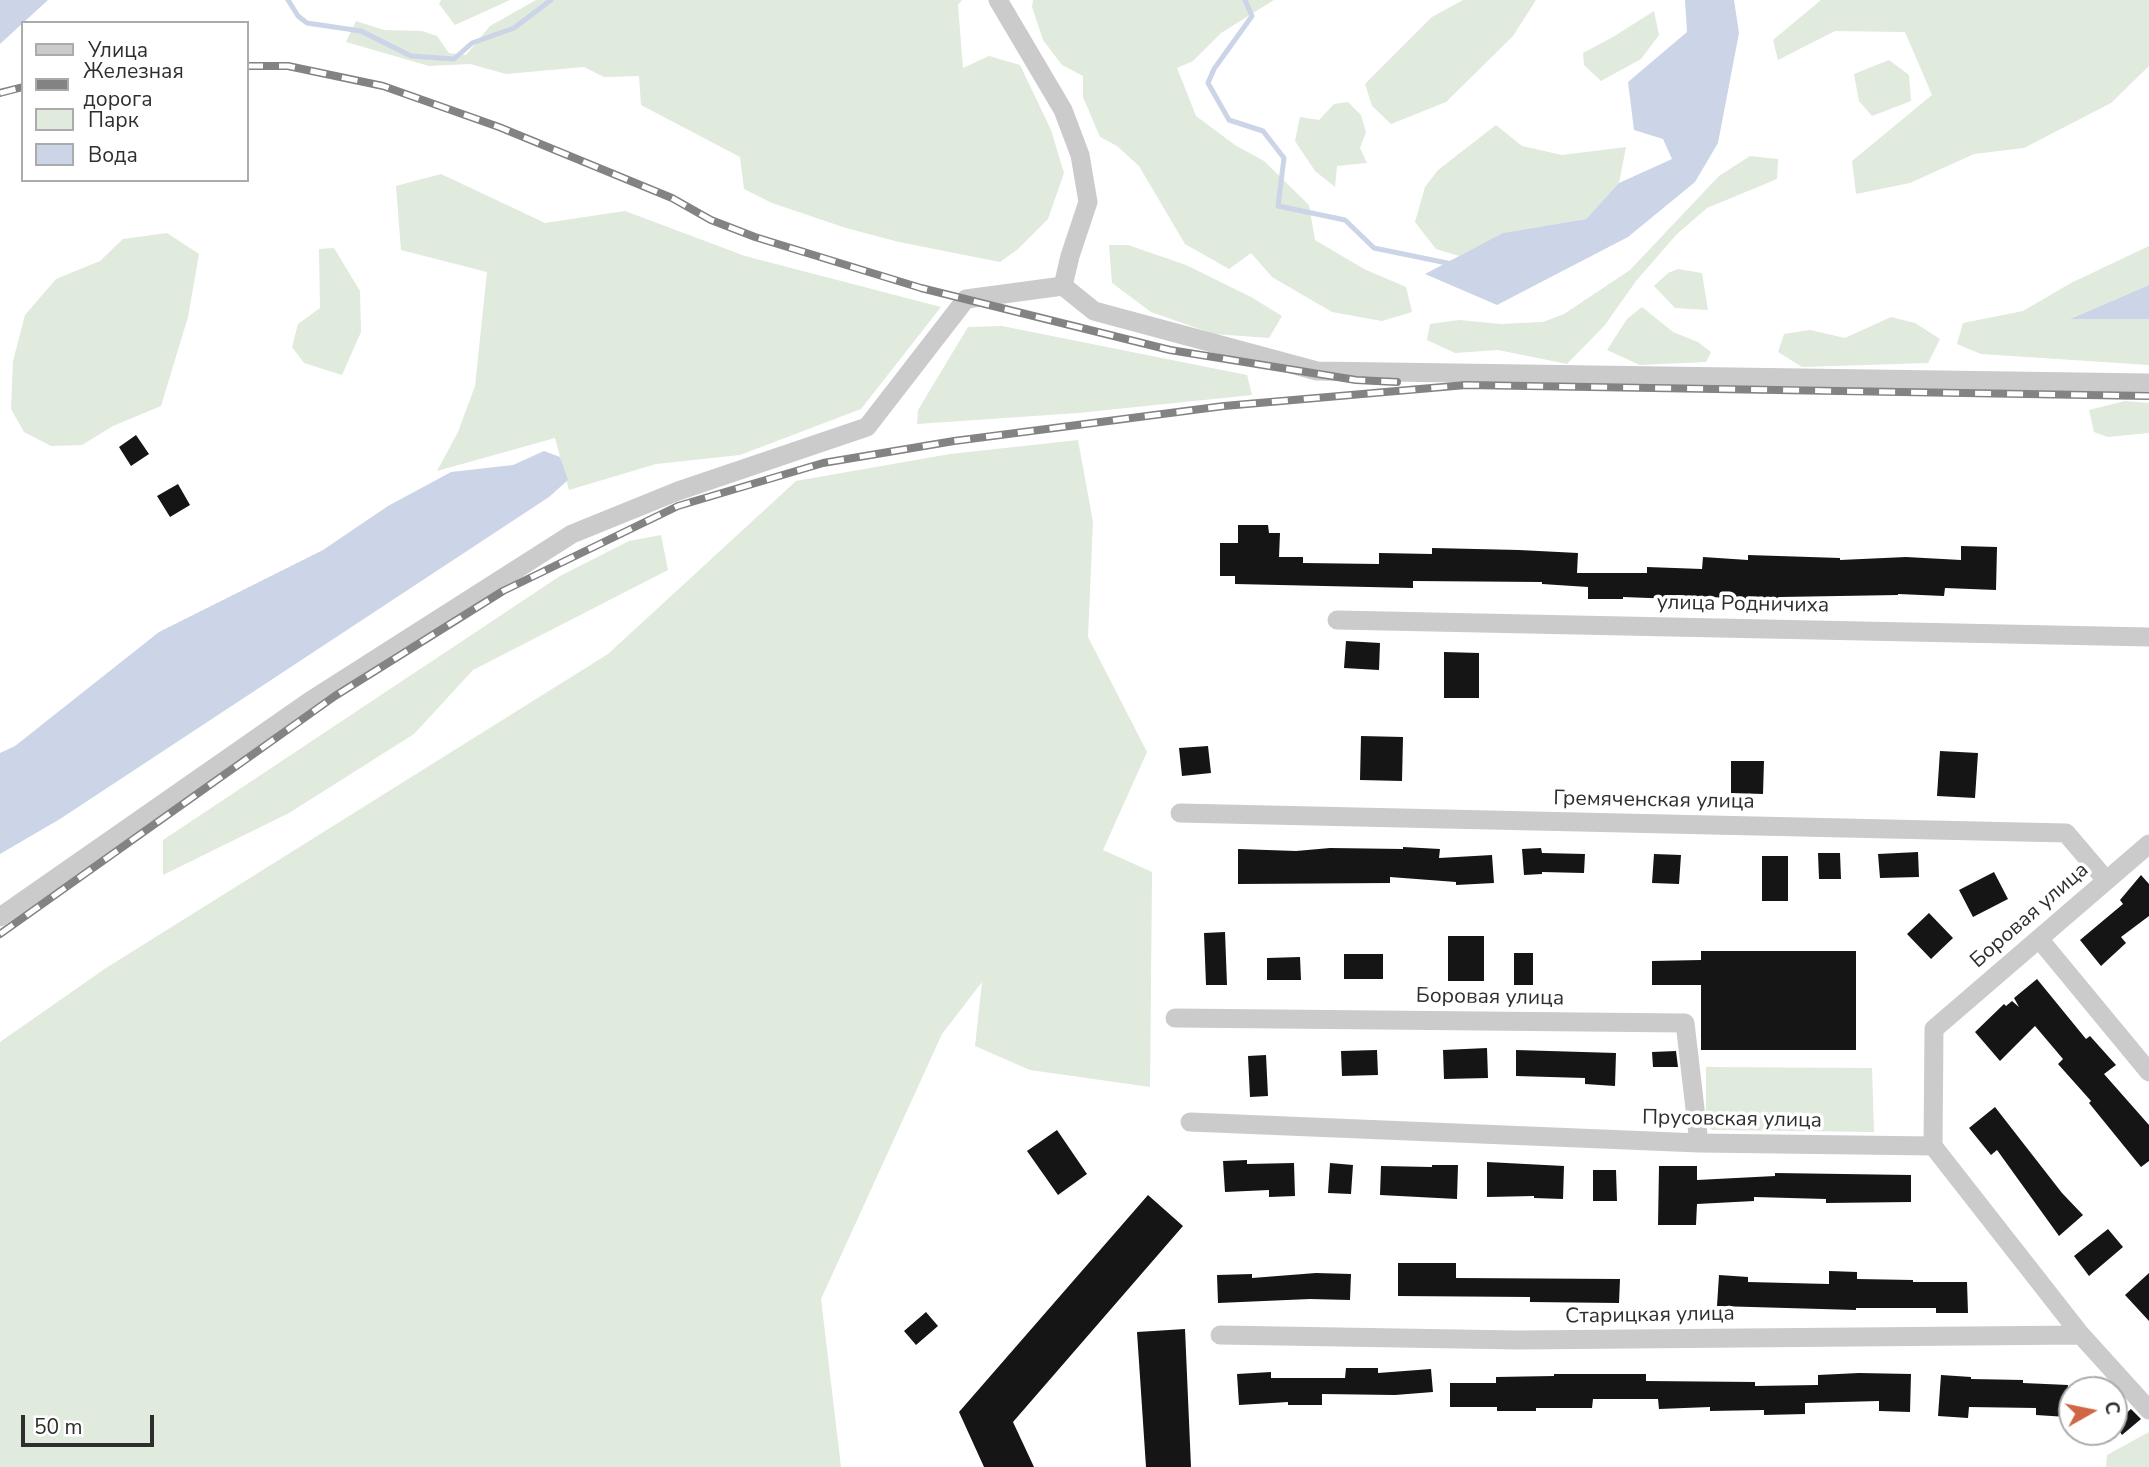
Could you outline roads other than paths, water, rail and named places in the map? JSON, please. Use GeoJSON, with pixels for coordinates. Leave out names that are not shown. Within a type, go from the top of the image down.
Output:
{"type":"FeatureCollection","features":[{"type":"Feature","properties":{"kind":"street"},"geometry":{"type":"LineString","coordinates":[[998,0],[1063,110],[1080,155],[1088,202],[1063,286]]}},
{"type":"Feature","properties":{"kind":"street"},"geometry":{"type":"LineString","coordinates":[[0,918],[310,701],[572,534],[678,491],[867,428],[966,299],[1063,286],[1094,311],[1317,371],[2149,383]]}},
{"type":"Feature","properties":{"kind":"street","name":"улица Родничиха"},"geometry":{"type":"LineString","coordinates":[[1337,620],[2149,637]]}},
{"type":"Feature","properties":{"kind":"street","name":"Гремяченская улица"},"geometry":{"type":"LineString","coordinates":[[1180,813],[2066,833],[2106,880]]}},
{"type":"Feature","properties":{"kind":"street","name":"Боровая улица"},"geometry":{"type":"LineString","coordinates":[[1933,1146],[1934,1030],[2149,844]]}},
{"type":"Feature","properties":{"kind":"street"},"geometry":{"type":"LineString","coordinates":[[2040,940],[2149,1072]]}},
{"type":"Feature","properties":{"kind":"street","name":"Боровая улица"},"geometry":{"type":"LineString","coordinates":[[1175,1018],[1685,1023],[1699,1143]]}},
{"type":"Feature","properties":{"kind":"street","name":"Прусовская улица"},"geometry":{"type":"LineString","coordinates":[[1190,1122],[1699,1143],[1933,1146]]}},
{"type":"Feature","properties":{"kind":"street"},"geometry":{"type":"LineString","coordinates":[[1933,1146],[2081,1335],[2149,1410]]}},
{"type":"Feature","properties":{"kind":"street","name":"Старицкая улица"},"geometry":{"type":"LineString","coordinates":[[1220,1335],[1532,1340],[2081,1335]]}},
{"type":"Feature","properties":{"kind":"water"},"geometry":{"type":"Polygon","coordinates":[[[0,0],[48,0],[25,21],[21,21],[21,25],[0,44],[0,0]]]}},
{"type":"Feature","properties":{"kind":"water"},"geometry":{"type":"Polygon","coordinates":[[[1685,0],[1734,0],[1739,33],[1718,143],[1695,182],[1628,237],[1497,305],[1425,274],[1503,233],[1586,219],[1619,183],[1672,159],[1663,139],[1634,130],[1628,82],[1687,32],[1685,0]]]}},
{"type":"Feature","properties":{"kind":"water"},"geometry":{"type":"Polygon","coordinates":[[[2149,285],[2149,319],[2070,319],[2149,285]]]}},
{"type":"Feature","properties":{"kind":"water"},"geometry":{"type":"Polygon","coordinates":[[[544,451],[560,457],[568,480],[549,497],[60,819],[0,854],[0,753],[15,746],[159,632],[323,550],[388,506],[451,472],[513,465],[544,451]]]}},
{"type":"Feature","properties":{"kind":"waterway"},"geometry":{"type":"LineString","coordinates":[[288,0],[298,16],[307,23],[361,31],[411,56],[454,59],[472,43],[514,28],[551,0]]}},
{"type":"Feature","properties":{"kind":"waterway"},"geometry":{"type":"LineString","coordinates":[[1245,0],[1252,16],[1214,69],[1208,83],[1229,120],[1263,131],[1284,158],[1278,206],[1345,220],[1374,248],[1452,264]]}},
{"type":"Feature","properties":{"kind":"railway"},"geometry":{"type":"LineString","coordinates":[[248,66],[288,66],[383,86],[499,127],[672,198],[711,220],[755,237],[921,288],[1170,350],[1356,380],[1397,382]]}},
{"type":"Feature","properties":{"kind":"railway"},"geometry":{"type":"LineString","coordinates":[[0,93],[21,88]]}},
{"type":"Feature","properties":{"kind":"railway"},"geometry":{"type":"LineString","coordinates":[[0,934],[335,696],[503,591],[678,506],[823,463],[954,441],[1224,406],[1466,385],[2149,396]]}}]}
